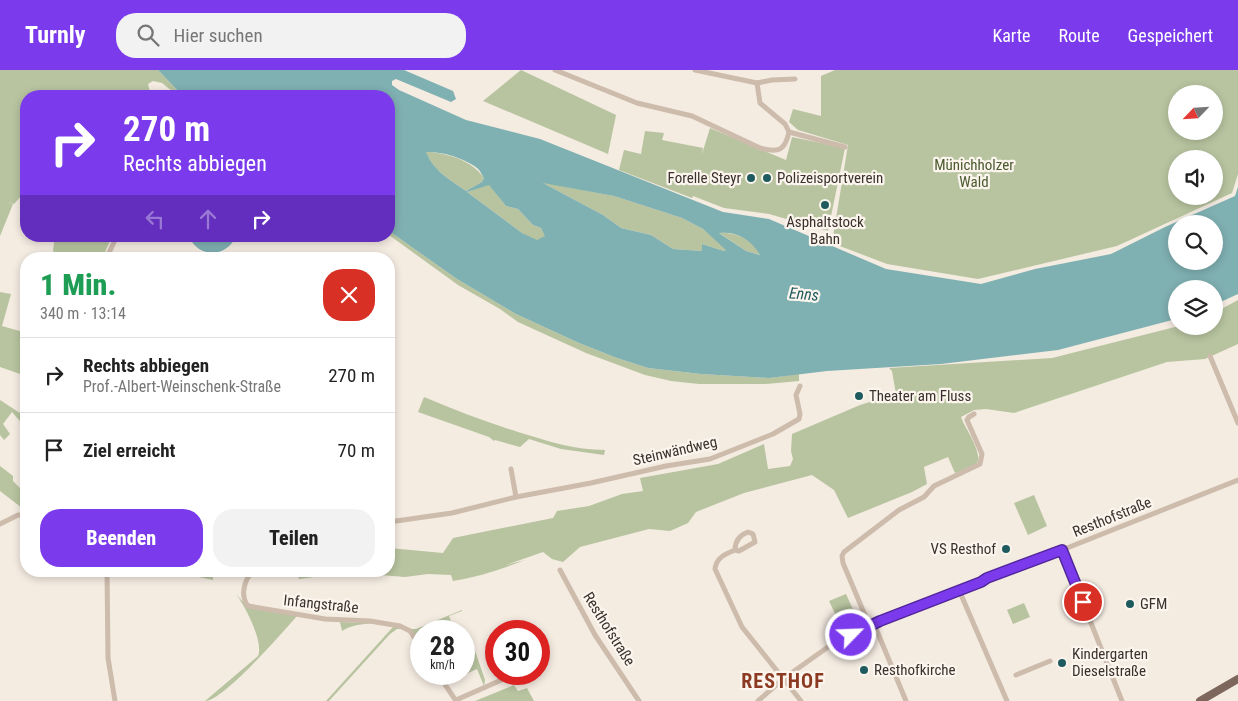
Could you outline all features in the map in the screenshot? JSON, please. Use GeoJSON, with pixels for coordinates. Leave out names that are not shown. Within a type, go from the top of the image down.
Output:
{"type":"FeatureCollection","features":[{"type":"Feature","properties":{"kind":"main road"},"geometry":{"type":"LineString","coordinates":[[1200,701],[1238,679]]}},
{"type":"Feature","properties":{"kind":"street"},"geometry":{"type":"LineString","coordinates":[[555,70],[637,103],[692,116],[744,142],[769,151],[778,150],[784,145],[789,132],[785,124],[760,103],[757,83]]}},
{"type":"Feature","properties":{"kind":"street"},"geometry":{"type":"LineString","coordinates":[[695,70],[757,83],[795,79]]}},
{"type":"Feature","properties":{"kind":"street"},"geometry":{"type":"LineString","coordinates":[[789,132],[844,147]]}},
{"type":"Feature","properties":{"kind":"street"},"geometry":{"type":"LineString","coordinates":[[1210,356],[1238,423]]}},
{"type":"Feature","properties":{"kind":"street","name":"Steinwändweg"},"geometry":{"type":"LineString","coordinates":[[395,521],[452,513],[516,497],[666,466],[710,459],[773,434],[799,419],[796,395],[800,386]]}},
{"type":"Feature","properties":{"kind":"street"},"geometry":{"type":"LineString","coordinates":[[906,701],[877,632],[867,620],[843,563],[842,556],[844,552],[899,510],[924,497],[934,486],[980,464],[982,454],[967,420],[974,414]]}},
{"type":"Feature","properties":{"kind":"street"},"geometry":{"type":"LineString","coordinates":[[511,468],[516,497]]}},
{"type":"Feature","properties":{"kind":"street","name":"Resthofstraße"},"geometry":{"type":"LineString","coordinates":[[758,701],[783,679],[828,647],[872,625],[1238,480]]}},
{"type":"Feature","properties":{"kind":"street"},"geometry":{"type":"LineString","coordinates":[[0,524],[20,515]]}},
{"type":"Feature","properties":{"kind":"street"},"geometry":{"type":"LineString","coordinates":[[735,550],[718,560],[716,569],[742,627],[801,701]]}},
{"type":"Feature","properties":{"kind":"street"},"geometry":{"type":"LineString","coordinates":[[1062,550],[1122,701]]}},
{"type":"Feature","properties":{"kind":"street","name":"Resthofstraße"},"geometry":{"type":"LineString","coordinates":[[560,570],[595,635],[639,701]]}},
{"type":"Feature","properties":{"kind":"street"},"geometry":{"type":"LineString","coordinates":[[107,577],[108,658],[111,686],[115,701]]}},
{"type":"Feature","properties":{"kind":"street","name":"Infangstraße"},"geometry":{"type":"LineString","coordinates":[[248,577],[244,590],[245,602],[248,606],[325,619],[370,621],[400,626],[410,631]]}},
{"type":"Feature","properties":{"kind":"street"},"geometry":{"type":"LineString","coordinates":[[959,590],[1007,701]]}},
{"type":"Feature","properties":{"kind":"street"},"geometry":{"type":"LineString","coordinates":[[1016,675],[1050,661]]}},
{"type":"Feature","properties":{"kind":"street"},"geometry":{"type":"LineString","coordinates":[[445,685],[456,701],[492,685]]}},
{"type":"Feature","properties":{"kind":"green space"},"geometry":{"type":"Polygon","coordinates":[[[0,70],[158,70],[177,90],[171,90],[162,83],[153,81],[148,84],[150,90],[20,90],[20,197],[14,204],[5,201],[13,204],[0,236],[0,70]]]}},
{"type":"Feature","properties":{"kind":"green space"},"geometry":{"type":"Polygon","coordinates":[[[521,70],[616,115],[608,154],[483,101],[521,70]]]}},
{"type":"Feature","properties":{"kind":"green space","name":"Münichholzer Wald"},"geometry":{"type":"Polygon","coordinates":[[[835,70],[1238,70],[1238,174],[1232,193],[1223,197],[1223,150],[1168,150],[1168,205],[1206,205],[1184,215],[1168,215],[1168,222],[1117,246],[978,279],[887,264],[832,243],[848,145],[798,130],[789,122],[793,109],[821,116],[821,76],[835,70]]]}},
{"type":"Feature","properties":{"kind":"green space","name":"Polizeisportverein"},"geometry":{"type":"Polygon","coordinates":[[[710,128],[786,160],[792,137],[845,148],[828,231],[769,214],[724,208],[619,170],[624,150],[641,154],[645,131],[664,133],[662,140],[703,148],[702,154],[710,128]]]}},
{"type":"Feature","properties":{"kind":"green space"},"geometry":{"type":"Polygon","coordinates":[[[425,151],[450,156],[465,162],[479,172],[484,178],[482,182],[466,191],[438,169],[425,151]]]}},
{"type":"Feature","properties":{"kind":"green space"},"geometry":{"type":"Polygon","coordinates":[[[541,182],[614,196],[682,218],[703,229],[727,250],[724,251],[702,244],[702,251],[673,249],[651,235],[621,228],[603,215],[541,182]]]}},
{"type":"Feature","properties":{"kind":"green space"},"geometry":{"type":"Polygon","coordinates":[[[489,184],[506,206],[518,209],[533,225],[541,228],[546,236],[537,241],[522,233],[467,192],[489,184]]]}},
{"type":"Feature","properties":{"kind":"green space"},"geometry":{"type":"Polygon","coordinates":[[[718,232],[732,234],[748,240],[761,255],[746,251],[718,232]]]}},
{"type":"Feature","properties":{"kind":"green space"},"geometry":{"type":"Polygon","coordinates":[[[395,235],[457,279],[516,314],[617,358],[648,368],[701,374],[769,378],[799,374],[799,381],[766,384],[699,384],[671,381],[645,375],[586,353],[518,322],[500,309],[458,285],[395,239],[395,235]]]}},
{"type":"Feature","properties":{"kind":"green space"},"geometry":{"type":"Polygon","coordinates":[[[54,242],[109,242],[105,252],[54,252],[54,242]]]}},
{"type":"Feature","properties":{"kind":"green space"},"geometry":{"type":"Polygon","coordinates":[[[0,292],[11,294],[2,326],[20,331],[20,374],[0,367],[0,292]]]}},
{"type":"Feature","properties":{"kind":"green space"},"geometry":{"type":"Polygon","coordinates":[[[1238,300],[1238,344],[1205,359],[1167,362],[1014,413],[986,409],[974,410],[961,417],[978,454],[975,465],[955,473],[948,457],[924,467],[927,484],[848,518],[834,490],[812,475],[744,493],[696,512],[688,523],[670,531],[649,529],[580,547],[563,562],[552,559],[543,552],[506,565],[525,560],[499,570],[453,581],[451,575],[395,576],[395,549],[443,553],[453,538],[553,518],[557,511],[589,506],[622,494],[643,491],[640,478],[718,464],[764,444],[768,469],[790,466],[793,459],[791,451],[792,434],[860,405],[896,394],[892,371],[889,368],[1052,358],[1168,329],[1168,335],[1223,335],[1223,308],[1238,300]]]}},
{"type":"Feature","properties":{"kind":"green space"},"geometry":{"type":"Polygon","coordinates":[[[424,397],[482,420],[540,439],[572,447],[605,450],[604,455],[561,449],[529,439],[520,447],[494,441],[489,437],[418,412],[424,397]]]}},
{"type":"Feature","properties":{"kind":"green space"},"geometry":{"type":"Polygon","coordinates":[[[0,400],[20,413],[20,421],[12,412],[3,424],[10,434],[4,440],[0,435],[0,400]]]}},
{"type":"Feature","properties":{"kind":"green space"},"geometry":{"type":"Polygon","coordinates":[[[0,466],[13,476],[13,481],[20,488],[20,506],[0,491],[0,466]]]}},
{"type":"Feature","properties":{"kind":"green space"},"geometry":{"type":"Polygon","coordinates":[[[1034,495],[1047,526],[1028,535],[1014,503],[1034,495]]]}},
{"type":"Feature","properties":{"kind":"green space"},"geometry":{"type":"Polygon","coordinates":[[[199,577],[213,577],[213,580],[199,577]]]}},
{"type":"Feature","properties":{"kind":"green space"},"geometry":{"type":"Polygon","coordinates":[[[236,594],[243,602],[297,616],[238,678],[214,698],[205,701],[258,656],[259,650],[256,633],[236,594]]]}},
{"type":"Feature","properties":{"kind":"green space"},"geometry":{"type":"Polygon","coordinates":[[[846,594],[856,616],[840,624],[829,601],[846,594]]]}},
{"type":"Feature","properties":{"kind":"green space"},"geometry":{"type":"Polygon","coordinates":[[[1024,603],[1030,617],[1013,624],[1007,610],[1024,603]]]}},
{"type":"Feature","properties":{"kind":"green space"},"geometry":{"type":"Polygon","coordinates":[[[462,610],[449,616],[450,620],[438,620],[462,610]]]}},
{"type":"Feature","properties":{"kind":"green space"},"geometry":{"type":"Polygon","coordinates":[[[340,622],[373,624],[360,624],[342,631],[340,622]]]}},
{"type":"Feature","properties":{"kind":"green space"},"geometry":{"type":"Polygon","coordinates":[[[401,625],[410,628],[410,634],[401,625]]]}},
{"type":"Feature","properties":{"kind":"green space"},"geometry":{"type":"Polygon","coordinates":[[[389,626],[402,629],[397,629],[390,634],[329,701],[326,701],[393,627],[389,626]]]}},
{"type":"Feature","properties":{"kind":"green space"},"geometry":{"type":"Polygon","coordinates":[[[475,651],[485,680],[484,686],[477,669],[475,670],[475,651]]]}},
{"type":"Feature","properties":{"kind":"green space"},"geometry":{"type":"Polygon","coordinates":[[[514,685],[518,691],[527,688],[534,701],[475,701],[514,685]]]}},
{"type":"Feature","properties":{"kind":"water","name":"Enns"},"geometry":{"type":"Polygon","coordinates":[[[158,70],[404,70],[453,91],[456,99],[451,102],[396,79],[392,81],[392,85],[399,90],[466,120],[540,139],[723,212],[769,219],[886,269],[981,284],[1035,269],[1111,254],[1168,226],[1168,270],[1223,270],[1223,215],[1192,215],[1215,205],[1223,205],[1223,201],[1235,196],[1238,187],[1238,294],[1223,301],[1223,280],[1168,280],[1168,321],[1058,350],[941,364],[827,371],[769,378],[701,374],[648,368],[617,358],[516,314],[457,279],[395,235],[395,90],[177,90],[158,70]],[[426,152],[429,159],[443,174],[466,191],[482,182],[484,178],[480,171],[472,164],[459,158],[426,152]],[[543,183],[603,215],[621,228],[651,235],[673,249],[702,251],[702,244],[726,250],[703,229],[682,218],[614,196],[543,183]],[[489,185],[467,192],[522,233],[537,240],[545,236],[541,228],[533,225],[518,209],[506,206],[489,185]],[[719,233],[746,251],[760,255],[748,240],[731,233],[719,233]]]}},
{"type":"Feature","properties":{"kind":"water"},"geometry":{"type":"Polygon","coordinates":[[[192,242],[233,242],[220,252],[205,252],[192,242]]]}},
{"type":"Feature","properties":{"kind":"place","name":"Forelle Steyr"},"geometry":{"type":"Point","coordinates":[751,178]}},
{"type":"Feature","properties":{"kind":"place","name":"Polizeisportverein"},"geometry":{"type":"Point","coordinates":[767,178]}},
{"type":"Feature","properties":{"kind":"place","name":"Asphaltstock Bahn"},"geometry":{"type":"Point","coordinates":[825,205]}},
{"type":"Feature","properties":{"kind":"place","name":"Theater am Fluss"},"geometry":{"type":"Point","coordinates":[859,396]}},
{"type":"Feature","properties":{"kind":"place","name":"VS Resthof"},"geometry":{"type":"Point","coordinates":[1006,549]}},
{"type":"Feature","properties":{"kind":"place","name":"GFM"},"geometry":{"type":"Point","coordinates":[1130,604]}},
{"type":"Feature","properties":{"kind":"place","name":"Kindergarten Dieselstraße"},"geometry":{"type":"Point","coordinates":[1062,663]}},
{"type":"Feature","properties":{"kind":"place","name":"Resthofkirche"},"geometry":{"type":"Point","coordinates":[864,670]}},
{"type":"Feature","properties":{"kind":"district","name":"RESTHOF"},"geometry":{"type":"Point","coordinates":[783,681]}},
{"type":"Feature","properties":{"kind":"route"},"geometry":{"type":"LineString","coordinates":[[851,635],[880,621],[1062,550],[1083,602]]}}]}
